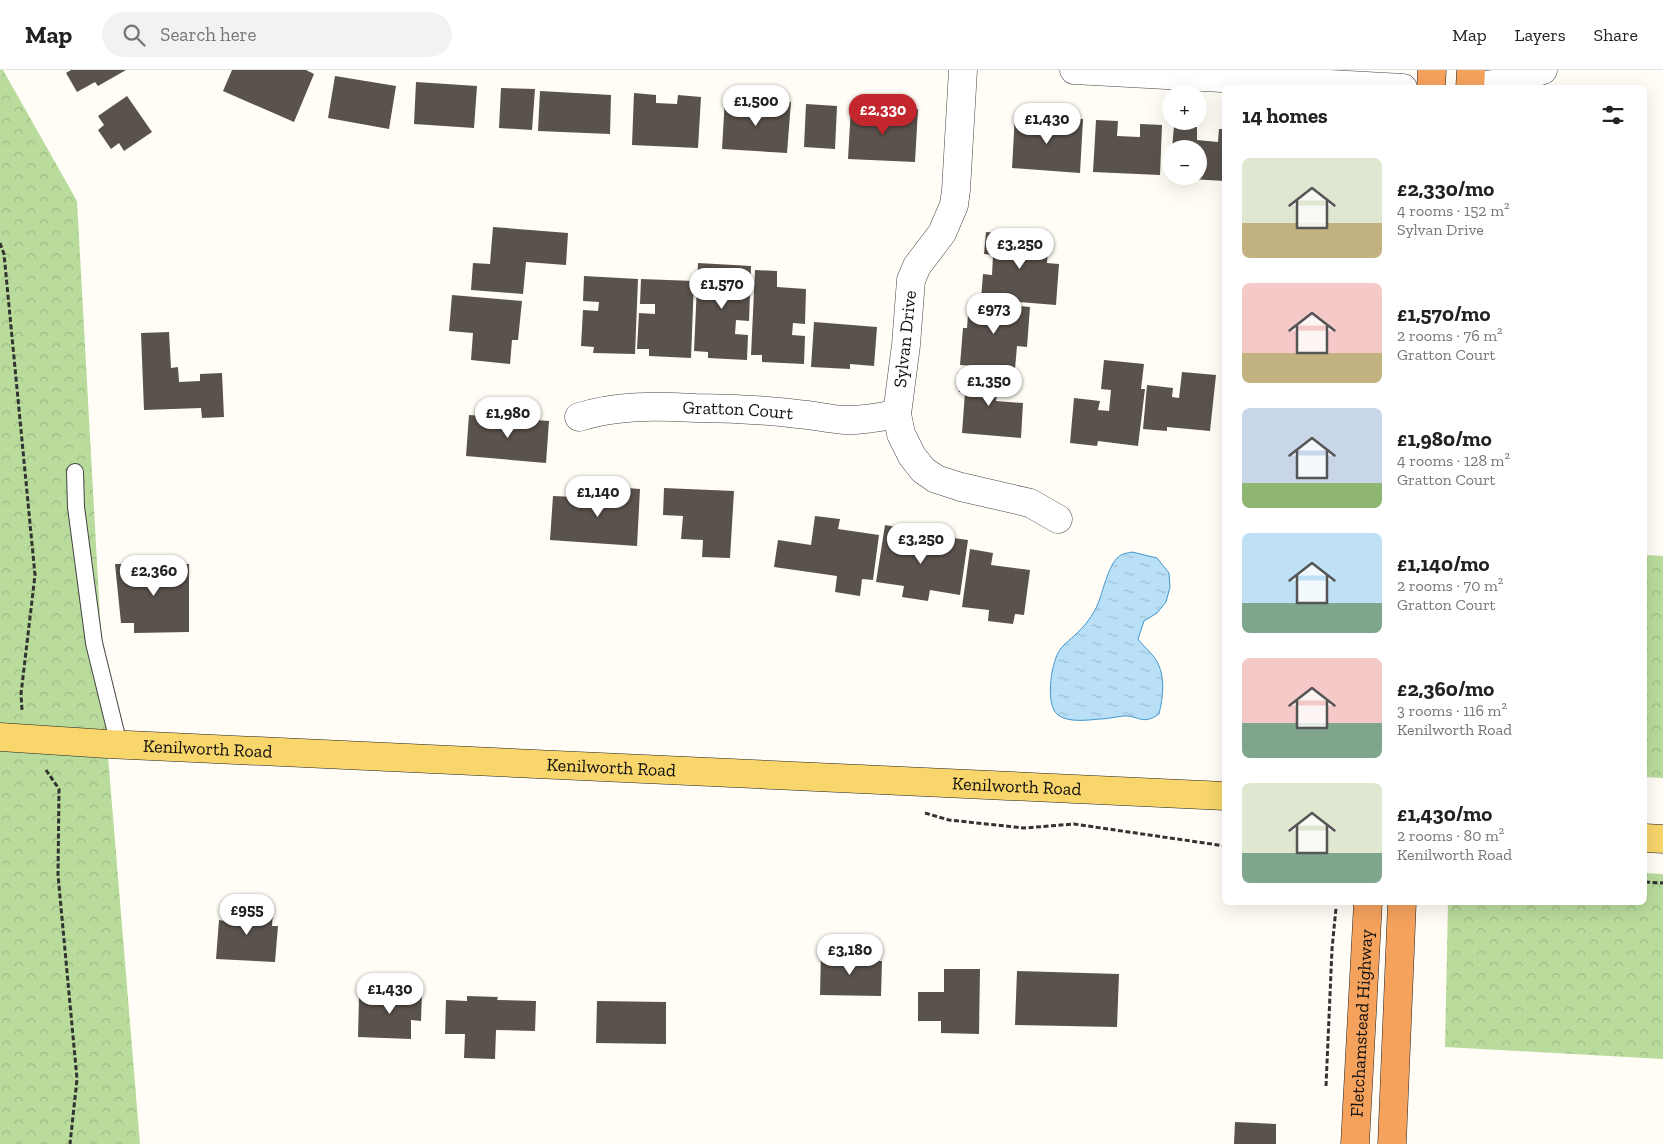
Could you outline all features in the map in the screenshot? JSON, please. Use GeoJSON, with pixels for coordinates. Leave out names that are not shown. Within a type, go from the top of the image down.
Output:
{"type":"FeatureCollection","features":[{"type":"Feature","properties":{"kind":"highway"},"geometry":{"type":"LineString","coordinates":[[1430,85],[1432,70]]}},
{"type":"Feature","properties":{"kind":"highway","name":"Fletchamstead Highway"},"geometry":{"type":"LineString","coordinates":[[1355,1144],[1368,905]]}},
{"type":"Feature","properties":{"kind":"highway","name":"Fletchamstead Highway"},"geometry":{"type":"LineString","coordinates":[[1392,1144],[1402,905]]}},
{"type":"Feature","properties":{"kind":"main road","name":"Kenilworth Road"},"geometry":{"type":"LineString","coordinates":[[12,738],[119,745],[1222,796]]}},
{"type":"Feature","properties":{"kind":"main road"},"geometry":{"type":"LineString","coordinates":[[1647,838],[1663,839]]}},
{"type":"Feature","properties":{"kind":"street","name":"Sylvan Drive"},"geometry":{"type":"LineString","coordinates":[[963,70],[954,206],[942,233],[917,266],[910,280],[906,345],[896,414],[901,434],[912,456],[923,470],[936,479],[961,487],[1030,503],[1058,519]]}},
{"type":"Feature","properties":{"kind":"street"},"geometry":{"type":"LineString","coordinates":[[1074,70],[1348,85]]}},
{"type":"Feature","properties":{"kind":"street"},"geometry":{"type":"LineString","coordinates":[[1491,85],[1542,70]]}},
{"type":"Feature","properties":{"kind":"street"},"geometry":{"type":"LineString","coordinates":[[1471,81],[1483,85]]}},
{"type":"Feature","properties":{"kind":"street","name":"Gratton Court"},"geometry":{"type":"LineString","coordinates":[[579,417],[622,407],[729,408],[844,420],[896,414]]}},
{"type":"Feature","properties":{"kind":"lane"},"geometry":{"type":"LineString","coordinates":[[75,472],[76,507],[94,643],[119,745]]}},
{"type":"Feature","properties":{"kind":"path"},"geometry":{"type":"LineString","coordinates":[[0,242],[4,254],[35,576],[21,694],[12,738],[59,789],[58,875],[77,1080],[70,1144]]}},
{"type":"Feature","properties":{"kind":"path"},"geometry":{"type":"LineString","coordinates":[[1647,882],[1663,883]]}},
{"type":"Feature","properties":{"kind":"path"},"geometry":{"type":"LineString","coordinates":[[1326,1095],[1336,905]]}},
{"type":"Feature","properties":{"kind":"green space"},"geometry":{"type":"Polygon","coordinates":[[[0,70],[3,70],[77,201],[107,744],[140,1144],[0,1144],[0,70]]]}},
{"type":"Feature","properties":{"kind":"green space"},"geometry":{"type":"Polygon","coordinates":[[[1647,555],[1663,556],[1663,778],[1647,777],[1647,555]]]}},
{"type":"Feature","properties":{"kind":"green space"},"geometry":{"type":"Polygon","coordinates":[[[1647,873],[1663,874],[1663,1059],[1445,1047],[1448,905],[1647,905],[1647,873]]]}},
{"type":"Feature","properties":{"kind":"water"},"geometry":{"type":"Polygon","coordinates":[[[1132,552],[1157,558],[1169,573],[1170,587],[1166,602],[1157,613],[1144,621],[1138,639],[1154,657],[1161,673],[1162,694],[1159,714],[1144,720],[1128,716],[1084,720],[1062,718],[1054,710],[1050,694],[1051,676],[1055,659],[1062,648],[1087,623],[1098,604],[1109,572],[1116,559],[1122,554],[1132,552]]]}},
{"type":"Feature","properties":{"kind":"building"},"geometry":{"type":"Polygon","coordinates":[[[71,70],[126,70],[98,86],[95,82],[77,92],[66,73],[71,70]]]}},
{"type":"Feature","properties":{"kind":"building"},"geometry":{"type":"Polygon","coordinates":[[[232,70],[306,70],[314,74],[294,122],[223,91],[232,70]]]}},
{"type":"Feature","properties":{"kind":"building"},"geometry":{"type":"Polygon","coordinates":[[[335,76],[396,86],[389,129],[328,118],[335,76]]]}},
{"type":"Feature","properties":{"kind":"building"},"geometry":{"type":"Polygon","coordinates":[[[416,82],[477,86],[474,128],[414,124],[416,82]]]}},
{"type":"Feature","properties":{"kind":"building"},"geometry":{"type":"Polygon","coordinates":[[[501,88],[535,89],[532,130],[499,128],[501,88]]]}},
{"type":"Feature","properties":{"kind":"building"},"geometry":{"type":"Polygon","coordinates":[[[540,91],[611,95],[610,134],[538,131],[540,91]]]}},
{"type":"Feature","properties":{"kind":"building"},"geometry":{"type":"Polygon","coordinates":[[[634,93],[656,95],[656,103],[677,104],[678,95],[701,97],[698,148],[632,145],[634,93]]]}},
{"type":"Feature","properties":{"kind":"building"},"geometry":{"type":"Polygon","coordinates":[[[127,96],[152,132],[124,151],[119,143],[111,149],[98,130],[104,125],[98,116],[127,96]]]}},
{"type":"Feature","properties":{"kind":"building"},"geometry":{"type":"Polygon","coordinates":[[[725,98],[748,100],[747,110],[766,111],[767,100],[791,102],[787,153],[722,149],[725,98]]]}},
{"type":"Feature","properties":{"kind":"building"},"geometry":{"type":"Polygon","coordinates":[[[806,104],[837,106],[835,149],[804,147],[806,104]]]}},
{"type":"Feature","properties":{"kind":"building"},"geometry":{"type":"Polygon","coordinates":[[[851,106],[875,107],[874,120],[894,122],[895,108],[918,109],[915,162],[848,159],[851,106]]]}},
{"type":"Feature","properties":{"kind":"building"},"geometry":{"type":"Polygon","coordinates":[[[1015,115],[1039,116],[1038,129],[1059,130],[1060,118],[1083,119],[1080,173],[1012,168],[1015,115]]]}},
{"type":"Feature","properties":{"kind":"building"},"geometry":{"type":"Polygon","coordinates":[[[1096,120],[1118,121],[1117,136],[1140,137],[1140,124],[1162,125],[1160,175],[1093,172],[1096,120]]]}},
{"type":"Feature","properties":{"kind":"building"},"geometry":{"type":"Polygon","coordinates":[[[1219,129],[1222,129],[1222,181],[1207,180],[1207,141],[1218,142],[1219,129]]]}},
{"type":"Feature","properties":{"kind":"building"},"geometry":{"type":"Polygon","coordinates":[[[1174,130],[1197,130],[1197,140],[1173,140],[1174,130]]]}},
{"type":"Feature","properties":{"kind":"building"},"geometry":{"type":"Polygon","coordinates":[[[493,227],[568,233],[566,265],[526,262],[523,294],[471,290],[473,263],[490,264],[493,227]]]}},
{"type":"Feature","properties":{"kind":"building"},"geometry":{"type":"Polygon","coordinates":[[[986,232],[1049,237],[1047,263],[1059,264],[1056,305],[981,299],[983,274],[992,275],[993,255],[984,254],[986,232]]]}},
{"type":"Feature","properties":{"kind":"building"},"geometry":{"type":"Polygon","coordinates":[[[698,263],[751,266],[749,321],[736,320],[735,334],[748,335],[747,360],[708,358],[708,352],[694,351],[698,263]]]}},
{"type":"Feature","properties":{"kind":"building"},"geometry":{"type":"Polygon","coordinates":[[[755,270],[777,271],[777,287],[806,289],[805,324],[793,323],[792,335],[805,336],[804,364],[762,362],[762,355],[751,355],[755,270]]]}},
{"type":"Feature","properties":{"kind":"building"},"geometry":{"type":"Polygon","coordinates":[[[584,276],[638,279],[635,354],[593,353],[594,347],[581,346],[583,310],[598,311],[599,302],[583,301],[584,276]]]}},
{"type":"Feature","properties":{"kind":"building"},"geometry":{"type":"Polygon","coordinates":[[[641,279],[694,281],[691,358],[649,356],[649,349],[637,349],[639,313],[655,314],[655,304],[640,304],[641,279]]]}},
{"type":"Feature","properties":{"kind":"building"},"geometry":{"type":"Polygon","coordinates":[[[452,295],[522,301],[518,340],[512,340],[510,364],[471,360],[473,333],[449,331],[452,295]]]}},
{"type":"Feature","properties":{"kind":"building"},"geometry":{"type":"Polygon","coordinates":[[[969,302],[1030,307],[1027,347],[1017,346],[1015,369],[960,365],[963,328],[967,328],[969,302]]]}},
{"type":"Feature","properties":{"kind":"building"},"geometry":{"type":"Polygon","coordinates":[[[814,322],[877,327],[874,366],[850,364],[850,369],[811,367],[814,322]]]}},
{"type":"Feature","properties":{"kind":"building"},"geometry":{"type":"Polygon","coordinates":[[[169,332],[171,368],[178,367],[179,382],[200,381],[200,374],[222,373],[224,417],[202,418],[201,408],[144,410],[141,333],[169,332]]]}},
{"type":"Feature","properties":{"kind":"building"},"geometry":{"type":"Polygon","coordinates":[[[1104,360],[1144,364],[1141,389],[1145,389],[1138,446],[1098,441],[1097,446],[1070,443],[1074,398],[1100,401],[1098,410],[1109,411],[1111,390],[1101,389],[1104,360]]]}},
{"type":"Feature","properties":{"kind":"building"},"geometry":{"type":"Polygon","coordinates":[[[961,370],[1003,374],[1002,395],[997,395],[996,401],[1023,403],[1021,438],[962,433],[965,392],[959,392],[961,370]]]}},
{"type":"Feature","properties":{"kind":"building"},"geometry":{"type":"Polygon","coordinates":[[[1182,372],[1216,375],[1210,431],[1167,427],[1167,431],[1143,429],[1147,385],[1173,388],[1172,397],[1179,398],[1182,372]]]}},
{"type":"Feature","properties":{"kind":"building"},"geometry":{"type":"Polygon","coordinates":[[[469,415],[549,421],[546,463],[466,456],[469,415]]]}},
{"type":"Feature","properties":{"kind":"building"},"geometry":{"type":"Polygon","coordinates":[[[600,486],[640,489],[637,546],[550,540],[553,496],[599,498],[600,486]]]}},
{"type":"Feature","properties":{"kind":"building"},"geometry":{"type":"Polygon","coordinates":[[[664,488],[734,491],[730,558],[702,557],[703,540],[681,539],[683,516],[663,515],[664,488]]]}},
{"type":"Feature","properties":{"kind":"building"},"geometry":{"type":"Polygon","coordinates":[[[815,516],[840,519],[838,529],[879,535],[873,580],[862,579],[860,596],[835,592],[837,576],[774,567],[778,540],[811,545],[815,516]]]}},
{"type":"Feature","properties":{"kind":"building"},"geometry":{"type":"Polygon","coordinates":[[[885,525],[908,529],[906,540],[945,546],[946,537],[968,540],[960,595],[930,590],[928,601],[902,597],[904,586],[876,582],[885,525]]]}},
{"type":"Feature","properties":{"kind":"building"},"geometry":{"type":"Polygon","coordinates":[[[970,549],[993,553],[991,565],[1030,570],[1024,615],[1015,614],[1013,624],[988,621],[989,610],[962,607],[970,549]]]}},
{"type":"Feature","properties":{"kind":"building"},"geometry":{"type":"Polygon","coordinates":[[[115,564],[189,564],[189,632],[134,633],[134,623],[121,623],[115,564]]]}},
{"type":"Feature","properties":{"kind":"building"},"geometry":{"type":"Polygon","coordinates":[[[226,909],[273,912],[272,926],[278,926],[275,962],[216,959],[219,920],[225,921],[226,909]]]}},
{"type":"Feature","properties":{"kind":"building"},"geometry":{"type":"Polygon","coordinates":[[[821,952],[842,953],[841,965],[860,966],[860,956],[877,956],[876,961],[882,961],[881,996],[820,995],[821,952]]]}},
{"type":"Feature","properties":{"kind":"building"},"geometry":{"type":"Polygon","coordinates":[[[944,969],[980,969],[979,1034],[941,1033],[941,1021],[918,1021],[918,992],[944,992],[944,969]]]}},
{"type":"Feature","properties":{"kind":"building"},"geometry":{"type":"Polygon","coordinates":[[[1017,971],[1119,974],[1117,1027],[1015,1025],[1017,971]]]}},
{"type":"Feature","properties":{"kind":"building"},"geometry":{"type":"Polygon","coordinates":[[[382,990],[422,992],[421,1021],[411,1020],[411,1039],[358,1037],[359,998],[382,999],[382,990]]]}},
{"type":"Feature","properties":{"kind":"building"},"geometry":{"type":"Polygon","coordinates":[[[467,996],[498,997],[497,1000],[536,1001],[535,1031],[496,1030],[495,1059],[464,1058],[465,1034],[445,1034],[446,1000],[467,1001],[467,996]]]}},
{"type":"Feature","properties":{"kind":"building"},"geometry":{"type":"Polygon","coordinates":[[[597,1001],[666,1002],[666,1044],[596,1043],[597,1001]]]}},
{"type":"Feature","properties":{"kind":"building"},"geometry":{"type":"Polygon","coordinates":[[[1235,1122],[1276,1124],[1276,1144],[1234,1144],[1235,1122]]]}}]}
